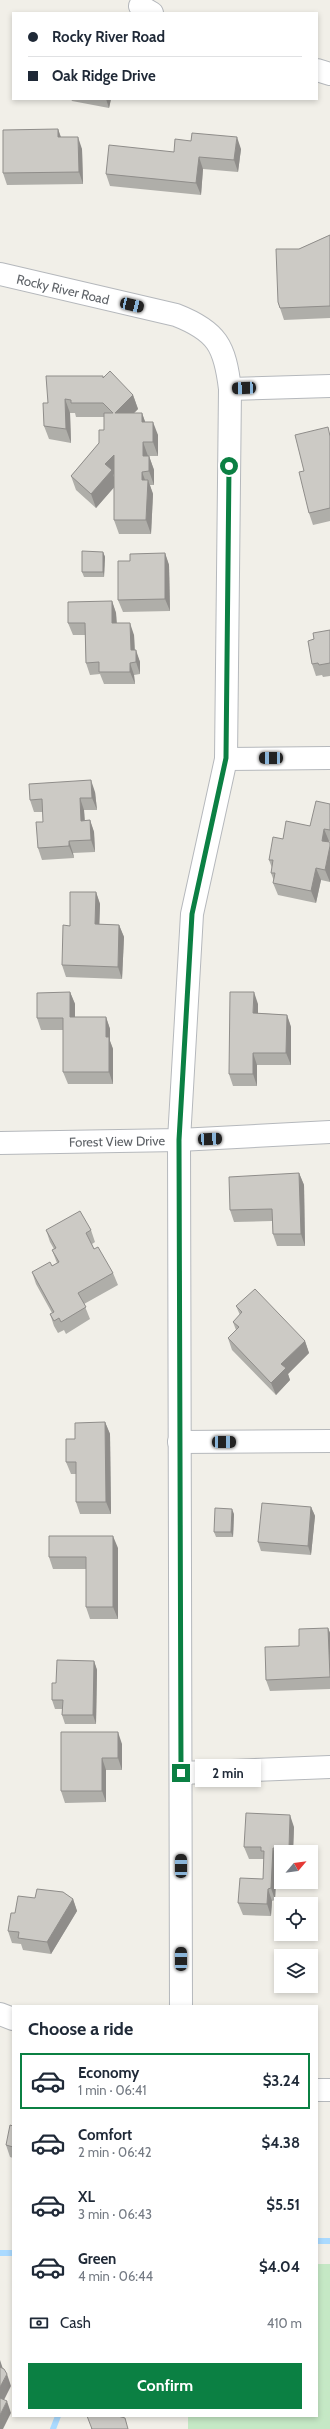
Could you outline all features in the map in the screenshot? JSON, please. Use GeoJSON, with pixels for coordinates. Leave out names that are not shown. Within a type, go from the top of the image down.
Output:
{"type":"FeatureCollection","features":[{"type":"Feature","properties":{"kind":"street"},"geometry":{"type":"LineString","coordinates":[[318,70],[330,74]]}},
{"type":"Feature","properties":{"kind":"street","name":"Rocky River Road"},"geometry":{"type":"LineString","coordinates":[[0,274],[176,315],[197,323],[214,338],[227,360],[230,389],[226,758],[192,914],[179,1140],[181,2005]]}},
{"type":"Feature","properties":{"kind":"street"},"geometry":{"type":"LineString","coordinates":[[230,389],[330,386]]}},
{"type":"Feature","properties":{"kind":"street"},"geometry":{"type":"LineString","coordinates":[[226,758],[330,758]]}},
{"type":"Feature","properties":{"kind":"street","name":"Forest View Drive"},"geometry":{"type":"LineString","coordinates":[[0,1143],[179,1140],[330,1132]]}},
{"type":"Feature","properties":{"kind":"street"},"geometry":{"type":"LineString","coordinates":[[179,1442],[330,1441]]}},
{"type":"Feature","properties":{"kind":"street"},"geometry":{"type":"LineString","coordinates":[[181,1773],[330,1767]]}},
{"type":"Feature","properties":{"kind":"street"},"geometry":{"type":"LineString","coordinates":[[0,2014],[12,2019]]}},
{"type":"Feature","properties":{"kind":"street"},"geometry":{"type":"LineString","coordinates":[[318,2090],[330,2090]]}},
{"type":"Feature","properties":{"kind":"green space"},"geometry":{"type":"Polygon","coordinates":[[[318,2264],[330,2264],[330,2429],[188,2429],[188,2417],[318,2417],[318,2264]]]}},
{"type":"Feature","properties":{"kind":"building"},"geometry":{"type":"Polygon","coordinates":[[[58,129],[58,137],[78,137],[79,172],[3,173],[3,130],[58,129]]]}},
{"type":"Feature","properties":{"kind":"building"},"geometry":{"type":"Polygon","coordinates":[[[192,133],[237,137],[234,160],[199,157],[196,183],[106,174],[109,145],[174,152],[175,139],[191,141],[192,133]]]}},
{"type":"Feature","properties":{"kind":"building"},"geometry":{"type":"Polygon","coordinates":[[[330,235],[330,306],[280,308],[278,302],[276,249],[299,249],[330,235]]]}},
{"type":"Feature","properties":{"kind":"building"},"geometry":{"type":"Polygon","coordinates":[[[110,371],[133,395],[115,413],[142,413],[142,422],[153,422],[153,442],[143,442],[143,456],[149,456],[149,471],[142,472],[142,480],[148,480],[146,520],[114,520],[114,455],[105,464],[112,470],[91,494],[71,476],[99,443],[99,430],[104,430],[104,413],[113,413],[103,403],[71,403],[71,400],[65,399],[66,429],[44,426],[43,403],[48,403],[46,376],[103,376],[103,378],[110,371]]]}},
{"type":"Feature","properties":{"kind":"building"},"geometry":{"type":"Polygon","coordinates":[[[328,427],[330,436],[330,508],[309,513],[299,472],[304,471],[295,435],[328,427]]]}},
{"type":"Feature","properties":{"kind":"building"},"geometry":{"type":"Polygon","coordinates":[[[82,551],[103,552],[103,572],[82,572],[82,551]]]}},
{"type":"Feature","properties":{"kind":"building"},"geometry":{"type":"Polygon","coordinates":[[[165,553],[165,599],[118,600],[118,561],[130,561],[130,554],[165,553]]]}},
{"type":"Feature","properties":{"kind":"building"},"geometry":{"type":"Polygon","coordinates":[[[112,601],[112,623],[130,623],[131,650],[136,650],[136,662],[130,663],[130,672],[99,672],[99,662],[86,663],[85,623],[68,623],[68,602],[112,601]]]}},
{"type":"Feature","properties":{"kind":"building"},"geometry":{"type":"Polygon","coordinates":[[[330,630],[330,663],[319,665],[318,663],[312,664],[308,641],[314,639],[313,633],[330,630]]]}},
{"type":"Feature","properties":{"kind":"building"},"geometry":{"type":"Polygon","coordinates":[[[91,780],[92,798],[80,798],[81,821],[90,820],[91,840],[69,841],[69,846],[38,848],[36,822],[43,822],[42,799],[30,800],[29,784],[91,780]]]}},
{"type":"Feature","properties":{"kind":"building"},"geometry":{"type":"Polygon","coordinates":[[[316,801],[330,804],[330,830],[324,829],[322,841],[330,842],[325,870],[316,868],[311,891],[273,883],[275,873],[271,873],[273,860],[269,860],[273,837],[283,839],[286,821],[310,826],[316,801]]]}},
{"type":"Feature","properties":{"kind":"building"},"geometry":{"type":"Polygon","coordinates":[[[70,892],[96,892],[95,924],[119,925],[118,967],[62,965],[63,925],[70,926],[70,892]]]}},
{"type":"Feature","properties":{"kind":"building"},"geometry":{"type":"Polygon","coordinates":[[[70,992],[70,1017],[106,1017],[106,1037],[109,1037],[109,1072],[63,1072],[63,1018],[37,1018],[37,993],[70,992]]]}},
{"type":"Feature","properties":{"kind":"building"},"geometry":{"type":"Polygon","coordinates":[[[230,992],[254,992],[253,1013],[287,1015],[286,1053],[253,1053],[253,1074],[229,1074],[230,992]]]}},
{"type":"Feature","properties":{"kind":"building"},"geometry":{"type":"Polygon","coordinates":[[[299,1173],[301,1234],[273,1234],[272,1209],[230,1210],[229,1177],[299,1173]]]}},
{"type":"Feature","properties":{"kind":"building"},"geometry":{"type":"Polygon","coordinates":[[[80,1211],[91,1230],[86,1233],[94,1249],[98,1247],[113,1273],[78,1293],[86,1307],[61,1322],[59,1318],[54,1321],[50,1314],[54,1312],[32,1272],[50,1262],[52,1266],[59,1262],[52,1250],[56,1248],[46,1230],[80,1211]]]}},
{"type":"Feature","properties":{"kind":"building"},"geometry":{"type":"Polygon","coordinates":[[[255,1289],[305,1341],[281,1364],[286,1368],[271,1383],[228,1338],[239,1327],[233,1322],[242,1312],[236,1306],[255,1289]]]}},
{"type":"Feature","properties":{"kind":"building"},"geometry":{"type":"Polygon","coordinates":[[[105,1422],[106,1502],[76,1502],[76,1462],[66,1462],[66,1439],[75,1439],[75,1423],[105,1422]]]}},
{"type":"Feature","properties":{"kind":"building"},"geometry":{"type":"Polygon","coordinates":[[[262,1503],[311,1507],[308,1546],[258,1542],[262,1503]]]}},
{"type":"Feature","properties":{"kind":"building"},"geometry":{"type":"Polygon","coordinates":[[[215,1508],[232,1509],[231,1532],[214,1532],[215,1508]]]}},
{"type":"Feature","properties":{"kind":"building"},"geometry":{"type":"Polygon","coordinates":[[[49,1536],[113,1536],[113,1607],[86,1607],[86,1557],[49,1557],[49,1536]]]}},
{"type":"Feature","properties":{"kind":"building"},"geometry":{"type":"Polygon","coordinates":[[[328,1628],[330,1677],[266,1680],[265,1647],[299,1646],[299,1629],[328,1628]]]}},
{"type":"Feature","properties":{"kind":"building"},"geometry":{"type":"Polygon","coordinates":[[[57,1660],[94,1661],[93,1715],[62,1715],[63,1700],[52,1700],[52,1683],[56,1683],[57,1660]]]}},
{"type":"Feature","properties":{"kind":"building"},"geometry":{"type":"Polygon","coordinates":[[[61,1732],[118,1732],[118,1758],[102,1758],[102,1791],[61,1791],[61,1732]]]}},
{"type":"Feature","properties":{"kind":"building"},"geometry":{"type":"Polygon","coordinates":[[[246,1813],[290,1815],[289,1845],[274,1845],[273,1848],[271,1888],[268,1889],[267,1904],[238,1903],[240,1878],[263,1879],[264,1851],[261,1851],[261,1847],[244,1847],[246,1813]]]}},
{"type":"Feature","properties":{"kind":"building"},"geometry":{"type":"Polygon","coordinates":[[[37,1889],[63,1892],[73,1899],[47,1942],[18,1938],[19,1932],[8,1931],[11,1913],[15,1913],[18,1896],[35,1898],[37,1889]]]}},
{"type":"Feature","properties":{"kind":"building"},"geometry":{"type":"Polygon","coordinates":[[[10,2125],[12,2126],[12,2147],[6,2145],[10,2125]]]}},
{"type":"Feature","properties":{"kind":"building"},"geometry":{"type":"Polygon","coordinates":[[[0,2367],[4,2369],[7,2374],[0,2387],[0,2367]]]}},
{"type":"Feature","properties":{"kind":"building"},"geometry":{"type":"Polygon","coordinates":[[[0,2398],[7,2401],[0,2415],[0,2398]]]}},
{"type":"Feature","properties":{"kind":"building"},"geometry":{"type":"Polygon","coordinates":[[[87,2417],[125,2418],[128,2429],[92,2429],[87,2417]]]}},
{"type":"Feature","properties":{"kind":"waterway"},"geometry":{"type":"LineString","coordinates":[[318,2241],[330,2241]]}},
{"type":"Feature","properties":{"kind":"waterway"},"geometry":{"type":"LineString","coordinates":[[0,2253],[12,2253]]}},
{"type":"Feature","properties":{"kind":"waterway"},"geometry":{"type":"LineString","coordinates":[[53,2429],[58,2417]]}},
{"type":"Feature","properties":{"kind":"route"},"geometry":{"type":"LineString","coordinates":[[181,1773],[179,1140],[192,914],[226,758],[229,466]]}}]}
